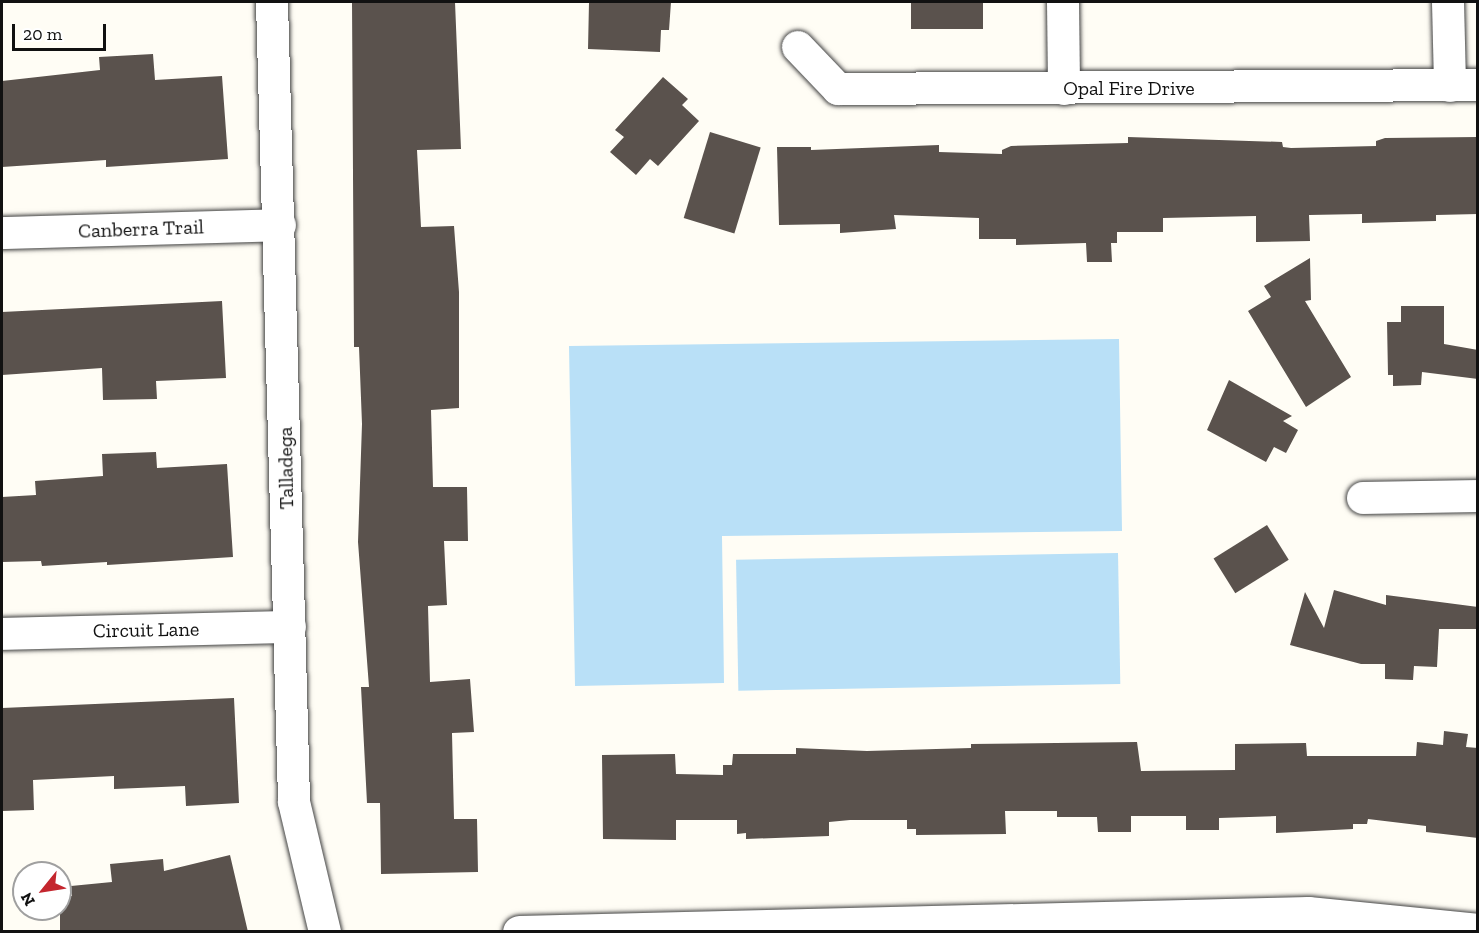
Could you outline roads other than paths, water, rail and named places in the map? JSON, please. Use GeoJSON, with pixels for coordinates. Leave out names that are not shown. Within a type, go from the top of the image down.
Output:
{"type":"FeatureCollection","features":[{"type":"Feature","properties":{"kind":"street","name":"Talladega"},"geometry":{"type":"LineString","coordinates":[[272,2],[280,225],[294,802],[325,932]]}},
{"type":"Feature","properties":{"kind":"street"},"geometry":{"type":"LineString","coordinates":[[1063,2],[1064,89]]}},
{"type":"Feature","properties":{"kind":"street"},"geometry":{"type":"LineString","coordinates":[[1448,2],[1464,86]]}},
{"type":"Feature","properties":{"kind":"street","name":"Opal Fire Drive"},"geometry":{"type":"LineString","coordinates":[[798,47],[838,89],[1464,86]]}},
{"type":"Feature","properties":{"kind":"street","name":"Canberra Trail"},"geometry":{"type":"LineString","coordinates":[[2,233],[280,225]]}},
{"type":"Feature","properties":{"kind":"street"},"geometry":{"type":"LineString","coordinates":[[1363,498],[1478,496]]}},
{"type":"Feature","properties":{"kind":"street","name":"Circuit Lane"},"geometry":{"type":"LineString","coordinates":[[2,634],[290,627]]}},
{"type":"Feature","properties":{"kind":"street"},"geometry":{"type":"LineString","coordinates":[[519,932],[755,930],[1308,913],[1478,930]]}},
{"type":"Feature","properties":{"kind":"water"},"geometry":{"type":"Polygon","coordinates":[[[1119,339],[1122,531],[722,536],[724,683],[575,686],[569,346],[1119,339]]]}},
{"type":"Feature","properties":{"kind":"water"},"geometry":{"type":"Polygon","coordinates":[[[1118,553],[1120,684],[738,691],[736,560],[1118,553]]]}}]}
